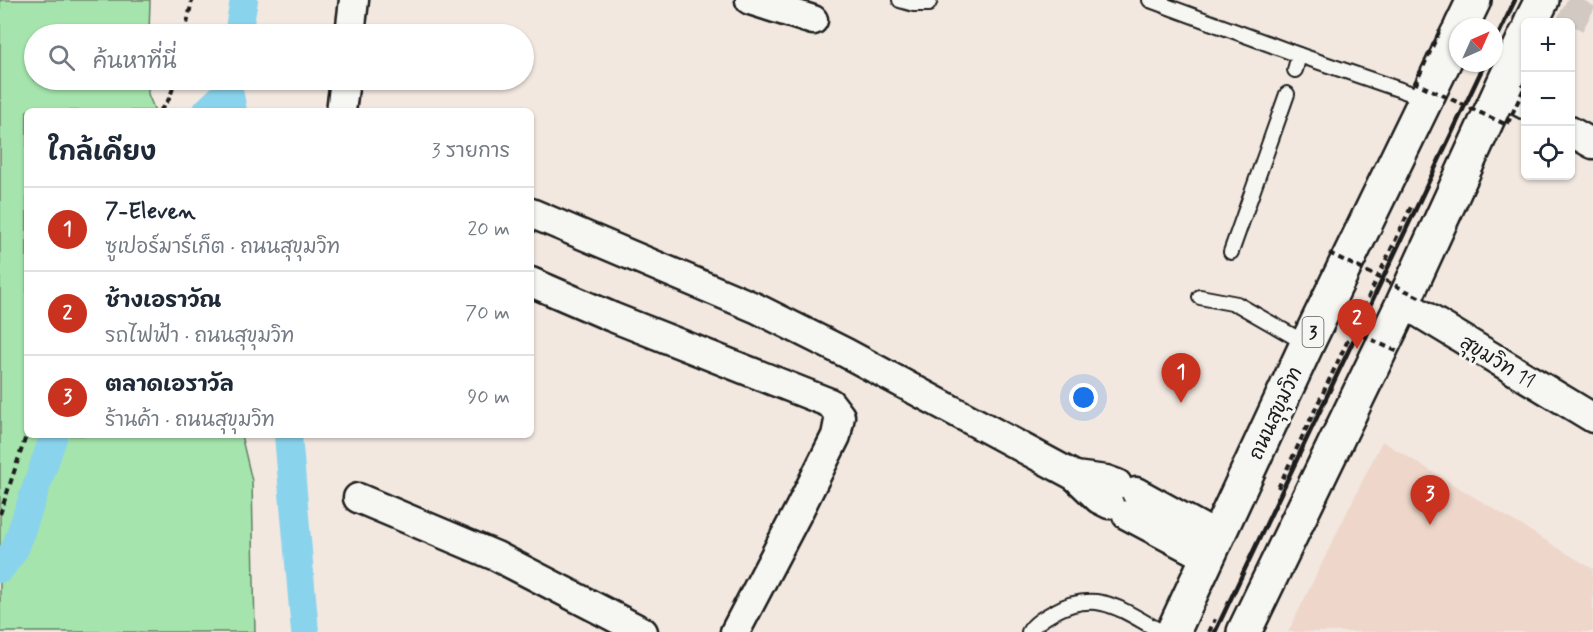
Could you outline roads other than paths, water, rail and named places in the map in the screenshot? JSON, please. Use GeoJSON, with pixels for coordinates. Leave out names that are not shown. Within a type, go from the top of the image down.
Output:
{"type":"FeatureCollection","features":[{"type":"Feature","properties":{"kind":"highway","name":"ถนนสุขุมวิท"},"geometry":{"type":"LineString","coordinates":[[1461,18],[1474,0]]}},
{"type":"Feature","properties":{"kind":"highway"},"geometry":{"type":"LineString","coordinates":[[1533,18],[1542,0]]}},
{"type":"Feature","properties":{"kind":"highway","name":"ถนนสุขุมวิท"},"geometry":{"type":"LineString","coordinates":[[1173,632],[1307,344],[1427,99],[1449,39]]}},
{"type":"Feature","properties":{"kind":"highway"},"geometry":{"type":"LineString","coordinates":[[1244,632],[1517,93],[1521,67]]}},
{"type":"Feature","properties":{"kind":"street"},"geometry":{"type":"LineString","coordinates":[[351,24],[354,0]]}},
{"type":"Feature","properties":{"kind":"street"},"geometry":{"type":"LineString","coordinates":[[750,0],[813,20]]}},
{"type":"Feature","properties":{"kind":"street"},"geometry":{"type":"LineString","coordinates":[[341,108],[344,90]]}},
{"type":"Feature","properties":{"kind":"street"},"geometry":{"type":"LineString","coordinates":[[1575,134],[1593,144]]}},
{"type":"Feature","properties":{"kind":"street"},"geometry":{"type":"LineString","coordinates":[[534,214],[756,308],[846,353],[1075,476],[1099,499],[1123,499],[1213,547]]}},
{"type":"Feature","properties":{"kind":"street"},"geometry":{"type":"LineString","coordinates":[[534,283],[612,317],[830,403],[840,416],[836,436],[735,632]]}},
{"type":"Feature","properties":{"kind":"street","name":"สุขุมวิท 11"},"geometry":{"type":"LineString","coordinates":[[1413,301],[1593,418]]}},
{"type":"Feature","properties":{"kind":"street"},"geometry":{"type":"LineString","coordinates":[[358,498],[496,556],[643,632]]}},
{"type":"Feature","properties":{"kind":"lane"},"geometry":{"type":"LineString","coordinates":[[900,0],[914,4],[927,4],[930,0]]}},
{"type":"Feature","properties":{"kind":"lane"},"geometry":{"type":"LineString","coordinates":[[1150,0],[1427,99]]}},
{"type":"Feature","properties":{"kind":"lane"},"geometry":{"type":"LineString","coordinates":[[1295,70],[1299,55]]}},
{"type":"Feature","properties":{"kind":"lane"},"geometry":{"type":"LineString","coordinates":[[1231,252],[1287,94]]}},
{"type":"Feature","properties":{"kind":"lane"},"geometry":{"type":"LineString","coordinates":[[1200,297],[1237,304],[1307,344]]}},
{"type":"Feature","properties":{"kind":"lane"},"geometry":{"type":"LineString","coordinates":[[1029,632],[1044,618],[1078,601],[1114,606],[1162,632]]}},
{"type":"Feature","properties":{"kind":"waterway"},"geometry":{"type":"LineString","coordinates":[[240,24],[244,0]]}},
{"type":"Feature","properties":{"kind":"waterway"},"geometry":{"type":"LineString","coordinates":[[229,90],[232,108]]}},
{"type":"Feature","properties":{"kind":"waterway"},"geometry":{"type":"LineString","coordinates":[[210,108],[229,90]]}},
{"type":"Feature","properties":{"kind":"waterway"},"geometry":{"type":"LineString","coordinates":[[0,569],[15,549],[53,438]]}},
{"type":"Feature","properties":{"kind":"waterway"},"geometry":{"type":"LineString","coordinates":[[288,438],[305,632]]}},
{"type":"Feature","properties":{"kind":"tunnel"},"geometry":{"type":"LineString","coordinates":[[1573,18],[1583,0]]}},
{"type":"Feature","properties":{"kind":"railway"},"geometry":{"type":"LineString","coordinates":[[1503,25],[1515,0]]}},
{"type":"Feature","properties":{"kind":"railway"},"geometry":{"type":"LineString","coordinates":[[1215,632],[1481,72]]}},
{"type":"Feature","properties":{"kind":"place","name":"ช้างเอราวัณ"},"geometry":{"type":"Point","coordinates":[1357,349]}},
{"type":"Feature","properties":{"kind":"place","name":"7-Eleven"},"geometry":{"type":"Point","coordinates":[1181,403]}},
{"type":"Feature","properties":{"kind":"place","name":"ตลาดเอราวัล"},"geometry":{"type":"Point","coordinates":[1430,525]}}]}
